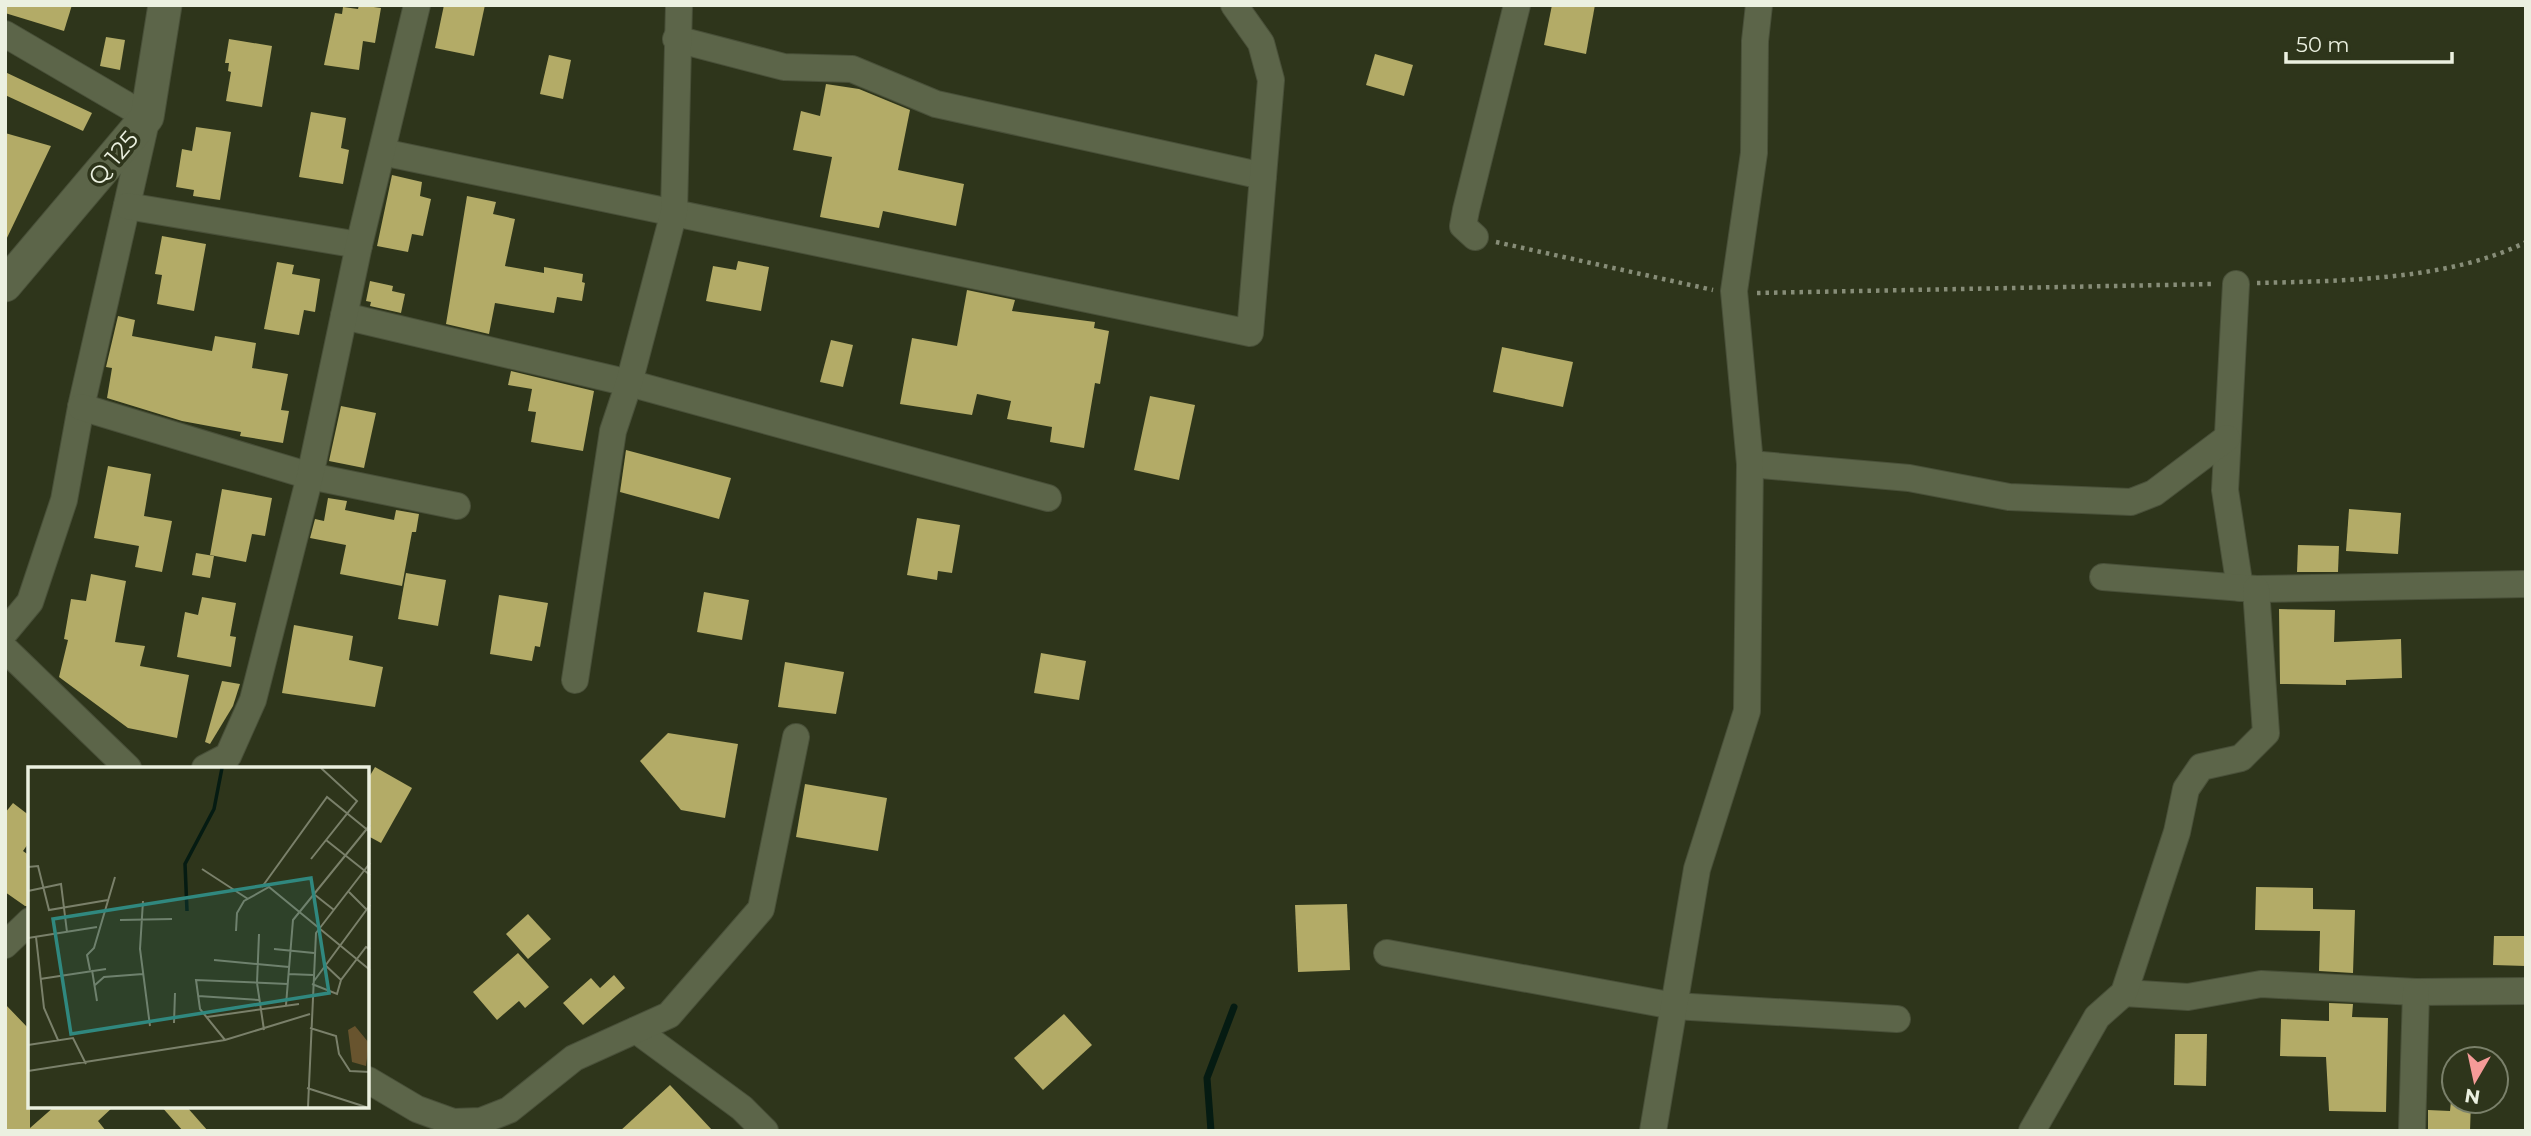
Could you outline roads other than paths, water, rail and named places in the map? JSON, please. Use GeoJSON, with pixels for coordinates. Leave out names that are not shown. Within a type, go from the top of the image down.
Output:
{"type":"FeatureCollection","features":[{"type":"Feature","properties":{"kind":"street","name":"Q 125"},"geometry":{"type":"LineString","coordinates":[[5,285],[147,117],[166,5]]}},
{"type":"Feature","properties":{"kind":"street"},"geometry":{"type":"LineString","coordinates":[[207,767],[228,756],[253,700],[310,476],[359,245],[417,5]]}},
{"type":"Feature","properties":{"kind":"street"},"geometry":{"type":"LineString","coordinates":[[575,680],[613,432],[629,383],[674,212],[676,39],[679,5]]}},
{"type":"Feature","properties":{"kind":"street"},"geometry":{"type":"LineString","coordinates":[[382,152],[1250,332],[1271,80],[1261,43],[1234,5]]}},
{"type":"Feature","properties":{"kind":"street"},"geometry":{"type":"LineString","coordinates":[[1475,237],[1464,226],[1466,210],[1517,5]]}},
{"type":"Feature","properties":{"kind":"street"},"geometry":{"type":"LineString","coordinates":[[1653,1131],[1697,869],[1747,711],[1750,464],[1734,291],[1754,153],[1755,41],[1759,5]]}},
{"type":"Feature","properties":{"kind":"street"},"geometry":{"type":"LineString","coordinates":[[5,34],[147,117],[81,407],[64,500],[30,602],[5,632]]}},
{"type":"Feature","properties":{"kind":"street"},"geometry":{"type":"LineString","coordinates":[[676,39],[784,67],[852,69],[936,104],[1263,176]]}},
{"type":"Feature","properties":{"kind":"street"},"geometry":{"type":"LineString","coordinates":[[127,206],[359,245]]}},
{"type":"Feature","properties":{"kind":"street"},"geometry":{"type":"LineString","coordinates":[[2032,1131],[2097,1017],[2124,993],[2177,832],[2186,789],[2202,766],[2241,758],[2266,733],[2248,588],[2225,490],[2236,284]]}},
{"type":"Feature","properties":{"kind":"street"},"geometry":{"type":"LineString","coordinates":[[344,316],[629,383],[1048,498]]}},
{"type":"Feature","properties":{"kind":"street"},"geometry":{"type":"LineString","coordinates":[[81,407],[310,476],[457,506]]}},
{"type":"Feature","properties":{"kind":"street"},"geometry":{"type":"LineString","coordinates":[[1750,464],[1909,478],[2009,497],[2131,502],[2154,494],[2227,438]]}},
{"type":"Feature","properties":{"kind":"street"},"geometry":{"type":"LineString","coordinates":[[2103,577],[2248,588],[2526,584]]}},
{"type":"Feature","properties":{"kind":"street"},"geometry":{"type":"LineString","coordinates":[[5,649],[127,767]]}},
{"type":"Feature","properties":{"kind":"street"},"geometry":{"type":"LineString","coordinates":[[369,1081],[417,1109],[453,1122],[477,1126],[509,1110],[574,1058],[669,1015],[761,909],[796,737]]}},
{"type":"Feature","properties":{"kind":"street"},"geometry":{"type":"LineString","coordinates":[[5,945],[28,922]]}},
{"type":"Feature","properties":{"kind":"street"},"geometry":{"type":"LineString","coordinates":[[1387,953],[1674,1006],[1897,1020]]}},
{"type":"Feature","properties":{"kind":"street"},"geometry":{"type":"LineString","coordinates":[[2124,993],[2188,997],[2261,984],[2416,992],[2526,991]]}},
{"type":"Feature","properties":{"kind":"street"},"geometry":{"type":"LineString","coordinates":[[2412,1131],[2416,992]]}},
{"type":"Feature","properties":{"kind":"street"},"geometry":{"type":"LineString","coordinates":[[636,1030],[742,1108],[765,1131]]}},
{"type":"Feature","properties":{"kind":"waterway"},"geometry":{"type":"LineString","coordinates":[[1211,1131],[1207,1078],[1234,1007]]}}]}
